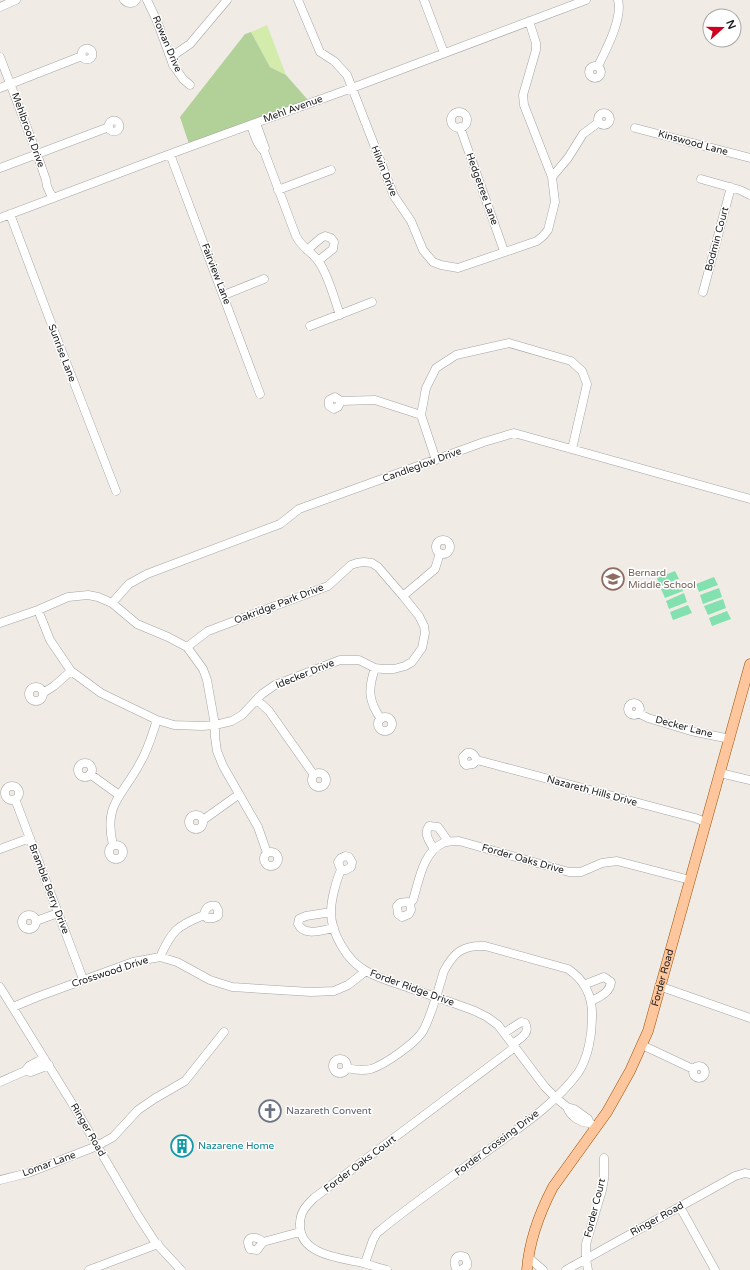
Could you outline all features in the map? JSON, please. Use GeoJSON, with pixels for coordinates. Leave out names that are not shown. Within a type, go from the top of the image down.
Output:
{"type":"FeatureCollection","features":[{"type":"Feature","properties":{"kind":"main road","name":"Forder Road"},"geometry":{"type":"LineString","coordinates":[[527,1266],[541,1216],[553,1187],[593,1126],[618,1093],[648,1031],[659,986],[750,664]]}},
{"type":"Feature","properties":{"kind":"street"},"geometry":{"type":"LineString","coordinates":[[0,7],[16,0]]}},
{"type":"Feature","properties":{"kind":"street"},"geometry":{"type":"LineString","coordinates":[[124,0],[129,3],[136,0]]}},
{"type":"Feature","properties":{"kind":"street","name":"Rowan Drive"},"geometry":{"type":"LineString","coordinates":[[147,0],[177,73],[190,85]]}},
{"type":"Feature","properties":{"kind":"street"},"geometry":{"type":"LineString","coordinates":[[171,57],[190,44],[227,0]]}},
{"type":"Feature","properties":{"kind":"street","name":"Hilvin Drive"},"geometry":{"type":"LineString","coordinates":[[298,0],[320,52],[334,61],[347,75],[394,196],[411,221],[423,250],[428,257],[433,262],[441,265],[458,268],[504,251]]}},
{"type":"Feature","properties":{"kind":"street"},"geometry":{"type":"LineString","coordinates":[[424,0],[444,53]]}},
{"type":"Feature","properties":{"kind":"street","name":"Mehl Avenue"},"geometry":{"type":"LineString","coordinates":[[0,218],[53,197],[352,88],[586,0]]}},
{"type":"Feature","properties":{"kind":"street"},"geometry":{"type":"LineString","coordinates":[[598,66],[611,37],[618,15],[620,5],[618,0]]}},
{"type":"Feature","properties":{"kind":"street"},"geometry":{"type":"LineString","coordinates":[[504,251],[537,241],[543,236],[548,230],[555,202],[552,177],[524,105],[523,95],[536,50],[536,43],[529,21]]}},
{"type":"Feature","properties":{"kind":"street"},"geometry":{"type":"LineString","coordinates":[[0,88],[82,56]]}},
{"type":"Feature","properties":{"kind":"street","name":"Mehlbrook Drive"},"geometry":{"type":"LineString","coordinates":[[0,57],[37,154],[50,193],[53,197]]}},
{"type":"Feature","properties":{"kind":"street"},"geometry":{"type":"LineString","coordinates":[[552,177],[568,158],[583,134],[599,122]]}},
{"type":"Feature","properties":{"kind":"street"},"geometry":{"type":"LineString","coordinates":[[254,124],[256,140],[264,151],[296,236],[299,242],[318,261],[324,272],[340,315]]}},
{"type":"Feature","properties":{"kind":"street"},"geometry":{"type":"LineString","coordinates":[[0,168],[109,127]]}},
{"type":"Feature","properties":{"kind":"street","name":"Hedgetree Lane"},"geometry":{"type":"LineString","coordinates":[[460,127],[504,251]]}},
{"type":"Feature","properties":{"kind":"street","name":"Kinswood Lane"},"geometry":{"type":"LineString","coordinates":[[635,128],[750,158]]}},
{"type":"Feature","properties":{"kind":"street","name":"Fairview Lane"},"geometry":{"type":"LineString","coordinates":[[170,154],[260,394]]}},
{"type":"Feature","properties":{"kind":"street"},"geometry":{"type":"LineString","coordinates":[[278,190],[331,170]]}},
{"type":"Feature","properties":{"kind":"street"},"geometry":{"type":"LineString","coordinates":[[701,179],[731,187],[750,195]]}},
{"type":"Feature","properties":{"kind":"street","name":"Bodmin Court"},"geometry":{"type":"LineString","coordinates":[[703,292],[731,187]]}},
{"type":"Feature","properties":{"kind":"street","name":"Sunrise Lane"},"geometry":{"type":"LineString","coordinates":[[10,214],[116,491]]}},
{"type":"Feature","properties":{"kind":"street"},"geometry":{"type":"LineString","coordinates":[[307,250],[321,238],[325,236],[331,238],[334,242],[333,249],[318,261]]}},
{"type":"Feature","properties":{"kind":"street"},"geometry":{"type":"LineString","coordinates":[[224,295],[264,279]]}},
{"type":"Feature","properties":{"kind":"street"},"geometry":{"type":"LineString","coordinates":[[310,326],[372,302]]}},
{"type":"Feature","properties":{"kind":"street"},"geometry":{"type":"LineString","coordinates":[[436,460],[421,415],[426,388],[436,368],[456,355],[508,343],[571,361],[582,370],[587,384],[572,449]]}},
{"type":"Feature","properties":{"kind":"street"},"geometry":{"type":"LineString","coordinates":[[341,401],[375,400],[421,415]]}},
{"type":"Feature","properties":{"kind":"street","name":"Candleglow Drive"},"geometry":{"type":"LineString","coordinates":[[112,603],[129,584],[146,574],[280,524],[299,509],[484,442],[514,433],[750,499]]}},
{"type":"Feature","properties":{"kind":"street"},"geometry":{"type":"LineString","coordinates":[[403,596],[435,569],[440,553]]}},
{"type":"Feature","properties":{"kind":"street","name":"Oakridge Park Drive"},"geometry":{"type":"LineString","coordinates":[[187,647],[208,631],[328,586],[351,565],[357,563],[372,563],[378,567],[403,596]]}},
{"type":"Feature","properties":{"kind":"street"},"geometry":{"type":"LineString","coordinates":[[0,624],[68,597],[77,595],[98,597],[112,603],[137,624],[187,647],[203,669],[207,680],[215,737],[220,758],[238,795],[258,827],[267,853]]}},
{"type":"Feature","properties":{"kind":"street","name":"Idecker Drive"},"geometry":{"type":"LineString","coordinates":[[38,610],[50,640],[71,671],[101,693],[157,720],[174,725],[202,726],[232,721],[242,715],[262,694],[275,686],[340,660],[359,660],[375,668],[394,669],[412,662],[422,648],[424,641],[424,626],[419,616],[403,596]]}},
{"type":"Feature","properties":{"kind":"street"},"geometry":{"type":"LineString","coordinates":[[375,668],[370,682],[370,697],[374,710],[380,720]]}},
{"type":"Feature","properties":{"kind":"street"},"geometry":{"type":"LineString","coordinates":[[43,693],[54,686],[71,671]]}},
{"type":"Feature","properties":{"kind":"street"},"geometry":{"type":"LineString","coordinates":[[257,700],[269,711],[314,775]]}},
{"type":"Feature","properties":{"kind":"street","name":"Decker Lane"},"geometry":{"type":"LineString","coordinates":[[638,713],[648,718],[691,731],[730,739]]}},
{"type":"Feature","properties":{"kind":"street"},"geometry":{"type":"LineString","coordinates":[[114,845],[110,834],[110,818],[119,795],[147,750],[157,720]]}},
{"type":"Feature","properties":{"kind":"street","name":"Nazareth Hills Drive"},"geometry":{"type":"LineString","coordinates":[[477,760],[706,822]]}},
{"type":"Feature","properties":{"kind":"street"},"geometry":{"type":"LineString","coordinates":[[720,773],[750,780]]}},
{"type":"Feature","properties":{"kind":"street"},"geometry":{"type":"LineString","coordinates":[[90,774],[119,795]]}},
{"type":"Feature","properties":{"kind":"street"},"geometry":{"type":"LineString","coordinates":[[203,820],[238,795]]}},
{"type":"Feature","properties":{"kind":"street","name":"Bramble Berry Drive"},"geometry":{"type":"LineString","coordinates":[[15,799],[83,979]]}},
{"type":"Feature","properties":{"kind":"street"},"geometry":{"type":"LineString","coordinates":[[410,903],[413,900],[430,853],[442,844],[448,842],[438,827],[429,826],[427,829],[427,834],[434,849]]}},
{"type":"Feature","properties":{"kind":"street"},"geometry":{"type":"LineString","coordinates":[[0,849],[30,838]]}},
{"type":"Feature","properties":{"kind":"street","name":"Forder Oaks Drive"},"geometry":{"type":"LineString","coordinates":[[448,842],[459,841],[569,872],[581,872],[602,863],[617,861],[690,880]]}},
{"type":"Feature","properties":{"kind":"street","name":"Forder Ridge Drive"},"geometry":{"type":"LineString","coordinates":[[341,870],[337,878],[331,912],[334,928],[349,957],[366,971],[481,1014],[498,1025],[544,1087],[567,1107],[574,1109],[588,1119],[593,1126]]}},
{"type":"Feature","properties":{"kind":"street"},"geometry":{"type":"LineString","coordinates":[[331,912],[306,916],[299,919],[298,924],[301,929],[306,932],[334,928]]}},
{"type":"Feature","properties":{"kind":"street"},"geometry":{"type":"LineString","coordinates":[[36,921],[58,913]]}},
{"type":"Feature","properties":{"kind":"street"},"geometry":{"type":"LineString","coordinates":[[160,957],[173,932],[188,921],[204,915]]}},
{"type":"Feature","properties":{"kind":"street"},"geometry":{"type":"LineString","coordinates":[[347,1068],[354,1070],[370,1070],[412,1044],[424,1030],[444,971],[453,957],[461,950],[475,946],[485,946],[568,969],[586,984],[604,977],[611,982],[610,988],[607,992],[592,1001]]}},
{"type":"Feature","properties":{"kind":"street","name":"Crosswood Drive"},"geometry":{"type":"LineString","coordinates":[[13,1007],[37,996],[83,979],[140,960],[160,957],[177,962],[210,980],[232,987],[311,992],[334,991],[348,985],[366,971]]}},
{"type":"Feature","properties":{"kind":"street","name":"Forder Crossing Drive"},"geometry":{"type":"LineString","coordinates":[[365,1264],[373,1240],[377,1233],[524,1124],[556,1098],[578,1072],[585,1058],[591,1035],[593,1011],[592,1001],[586,984]]}},
{"type":"Feature","properties":{"kind":"street"},"geometry":{"type":"LineString","coordinates":[[659,986],[750,1018]]}},
{"type":"Feature","properties":{"kind":"street","name":"Ringer Road"},"geometry":{"type":"LineString","coordinates":[[0,987],[137,1214],[158,1244],[181,1270]]}},
{"type":"Feature","properties":{"kind":"street"},"geometry":{"type":"LineString","coordinates":[[504,1033],[514,1025],[521,1022],[525,1023],[527,1032],[514,1046]]}},
{"type":"Feature","properties":{"kind":"street","name":"Lomar Lane"},"geometry":{"type":"LineString","coordinates":[[0,1180],[28,1173],[97,1146],[112,1137],[138,1110],[186,1081],[224,1032]]}},
{"type":"Feature","properties":{"kind":"street"},"geometry":{"type":"LineString","coordinates":[[642,1045],[693,1069]]}},
{"type":"Feature","properties":{"kind":"street","name":"Forder Oaks Court"},"geometry":{"type":"LineString","coordinates":[[300,1232],[300,1218],[305,1207],[314,1198],[514,1046]]}},
{"type":"Feature","properties":{"kind":"street"},"geometry":{"type":"LineString","coordinates":[[0,1082],[25,1071],[31,1072],[46,1061]]}},
{"type":"Feature","properties":{"kind":"street","name":"Forder Court"},"geometry":{"type":"LineString","coordinates":[[588,1270],[586,1244],[604,1179],[604,1158]]}},
{"type":"Feature","properties":{"kind":"street","name":"Ringer Road"},"geometry":{"type":"LineString","coordinates":[[566,1270],[735,1176],[749,1172]]}},
{"type":"Feature","properties":{"kind":"street"},"geometry":{"type":"LineString","coordinates":[[680,1207],[715,1270]]}},
{"type":"Feature","properties":{"kind":"street"},"geometry":{"type":"LineString","coordinates":[[263,1242],[300,1232],[306,1243],[318,1252],[386,1270]]}},
{"type":"Feature","properties":{"kind":"street"},"geometry":{"type":"LineString","coordinates":[[89,1270],[158,1244]]}},
{"type":"Feature","properties":{"kind":"street"},"geometry":{"type":"LineString","coordinates":[[457,1270],[454,1263],[455,1258],[462,1256],[465,1257],[467,1262],[466,1266],[461,1270]]}},
{"type":"Feature","properties":{"kind":"street"},"geometry":{"type":"LineString","coordinates":[[527,1266],[543,1270]]}},
{"type":"Feature","properties":{"kind":"green space"},"geometry":{"type":"Polygon","coordinates":[[[267,25],[286,75],[270,67],[251,32],[267,25]]]}},
{"type":"Feature","properties":{"kind":"green space"},"geometry":{"type":"Polygon","coordinates":[[[251,32],[270,67],[286,75],[308,100],[189,144],[180,117],[245,34],[251,32]]]}},
{"type":"Feature","properties":{"kind":"green space"},"geometry":{"type":"Polygon","coordinates":[[[675,571],[679,579],[660,586],[657,578],[675,571]]]}},
{"type":"Feature","properties":{"kind":"green space"},"geometry":{"type":"Polygon","coordinates":[[[714,577],[718,585],[699,592],[696,584],[714,577]]]}},
{"type":"Feature","properties":{"kind":"green space"},"geometry":{"type":"Polygon","coordinates":[[[680,582],[683,591],[665,598],[661,589],[680,582]]]}},
{"type":"Feature","properties":{"kind":"green space"},"geometry":{"type":"Polygon","coordinates":[[[719,588],[722,597],[703,604],[700,595],[719,588]]]}},
{"type":"Feature","properties":{"kind":"green space"},"geometry":{"type":"Polygon","coordinates":[[[684,593],[687,602],[669,609],[666,601],[684,593]]]}},
{"type":"Feature","properties":{"kind":"green space"},"geometry":{"type":"Polygon","coordinates":[[[723,599],[726,608],[708,615],[704,606],[723,599]]]}},
{"type":"Feature","properties":{"kind":"green space"},"geometry":{"type":"Polygon","coordinates":[[[688,605],[692,613],[673,620],[670,612],[688,605]]]}},
{"type":"Feature","properties":{"kind":"green space"},"geometry":{"type":"Polygon","coordinates":[[[727,611],[731,619],[712,626],[709,618],[727,611]]]}},
{"type":"Feature","properties":{"kind":"place","name":"Bernard Middle School"},"geometry":{"type":"Point","coordinates":[613,579]}},
{"type":"Feature","properties":{"kind":"place","name":"Nazareth Convent"},"geometry":{"type":"Point","coordinates":[270,1111]}},
{"type":"Feature","properties":{"kind":"place","name":"Nazarene Home"},"geometry":{"type":"Point","coordinates":[182,1146]}}]}
